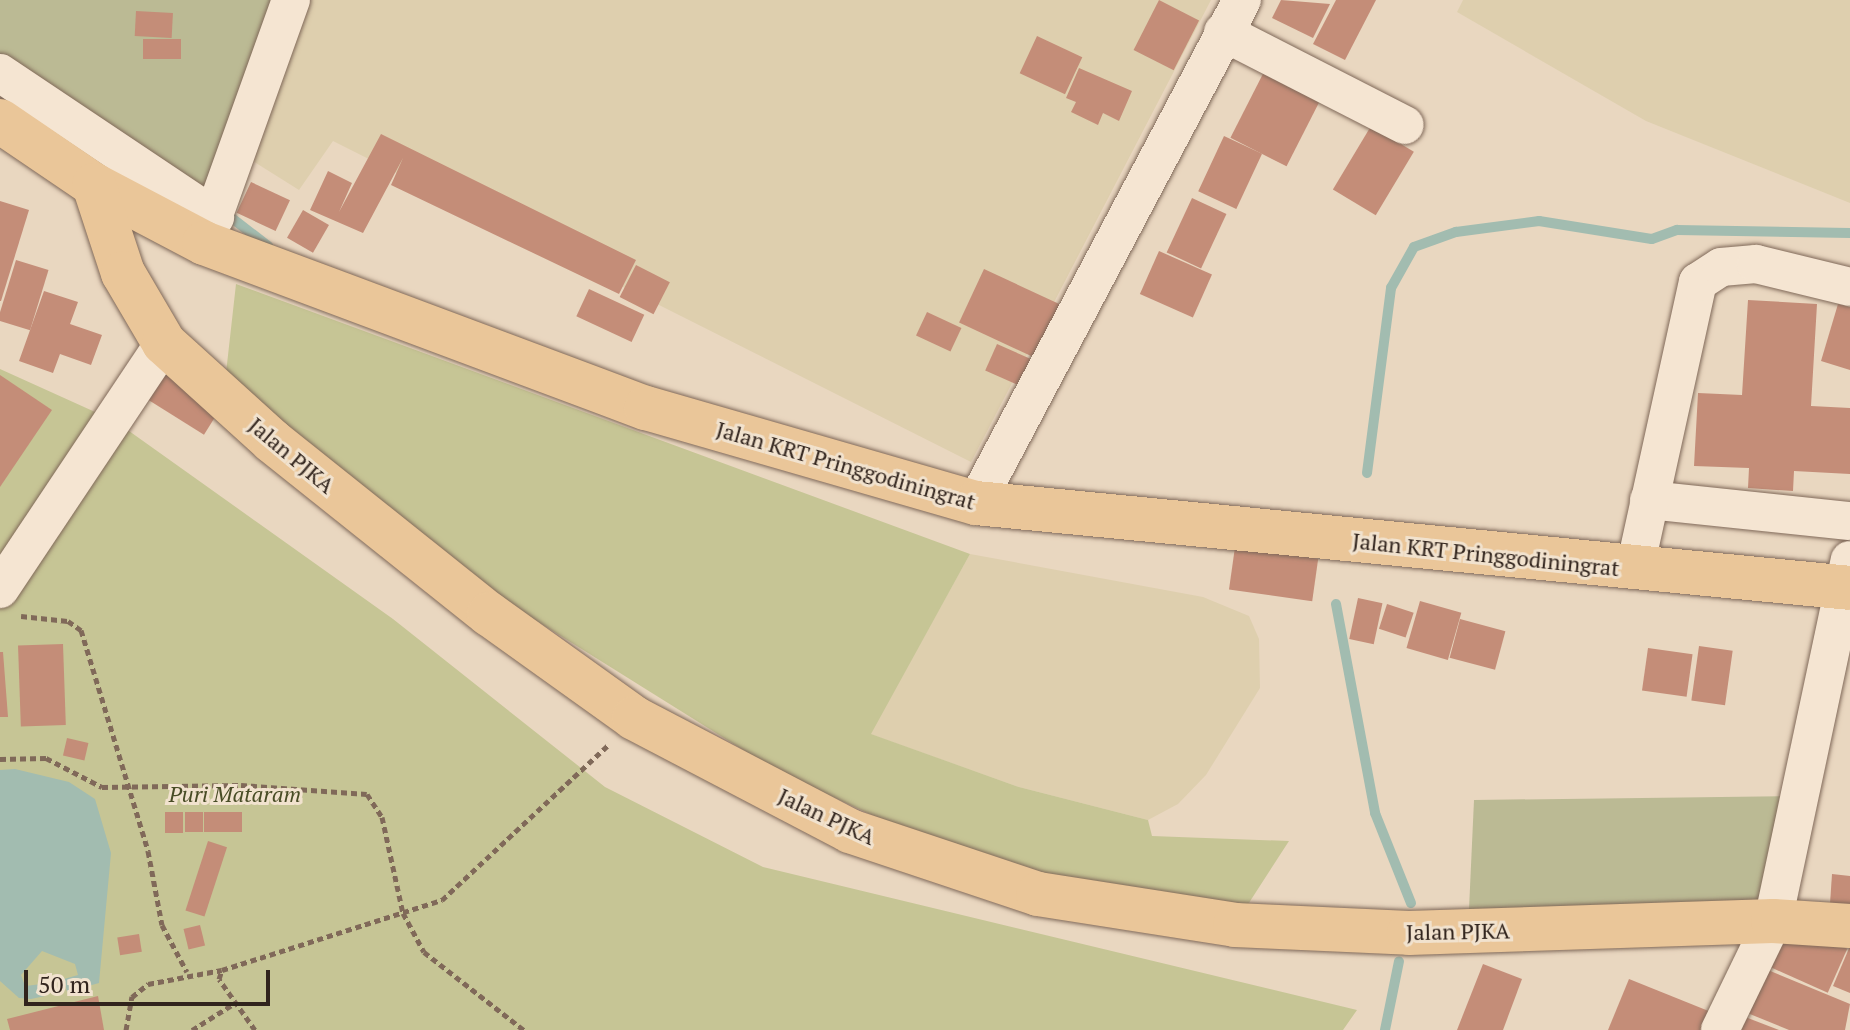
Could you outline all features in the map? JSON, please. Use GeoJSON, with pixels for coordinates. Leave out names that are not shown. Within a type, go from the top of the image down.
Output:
{"type":"FeatureCollection","features":[{"type":"Feature","properties":{"kind":"main road","name":"Jalan KRT Pringgodiningrat"},"geometry":{"type":"LineString","coordinates":[[0,121],[94,185],[646,408],[976,503],[1635,568],[1846,578]]}},
{"type":"Feature","properties":{"kind":"main road","name":"Jalan PJKA"},"geometry":{"type":"LineString","coordinates":[[94,185],[123,273],[164,343],[272,441],[465,595],[634,718],[850,831],[1038,894],[1235,925],[1409,933],[1773,921],[1850,926]]}},
{"type":"Feature","properties":{"kind":"street"},"geometry":{"type":"LineString","coordinates":[[0,73],[209,230],[291,0]]}},
{"type":"Feature","properties":{"kind":"street"},"geometry":{"type":"LineString","coordinates":[[976,503],[1232,16],[1405,125]]}},
{"type":"Feature","properties":{"kind":"street"},"geometry":{"type":"LineString","coordinates":[[1635,568],[1698,282],[1721,267],[1756,264],[1850,287]]}},
{"type":"Feature","properties":{"kind":"street"},"geometry":{"type":"LineString","coordinates":[[6,603],[15,540],[164,343]]}},
{"type":"Feature","properties":{"kind":"street"},"geometry":{"type":"LineString","coordinates":[[1649,500],[1850,521]]}},
{"type":"Feature","properties":{"kind":"street"},"geometry":{"type":"LineString","coordinates":[[1720,1030],[1773,921],[1846,578]]}},
{"type":"Feature","properties":{"kind":"path"},"geometry":{"type":"LineString","coordinates":[[6,603],[81,630],[128,788],[162,925],[187,972]]}},
{"type":"Feature","properties":{"kind":"path"},"geometry":{"type":"LineString","coordinates":[[126,1030],[132,997],[187,972],[222,970],[442,900],[634,718]]}},
{"type":"Feature","properties":{"kind":"path"},"geometry":{"type":"LineString","coordinates":[[0,759],[46,758],[102,787],[241,785],[367,794],[382,817],[403,913],[424,952],[451,980],[524,1030]]}},
{"type":"Feature","properties":{"kind":"path"},"geometry":{"type":"LineString","coordinates":[[222,970],[235,1003],[255,1030]]}},
{"type":"Feature","properties":{"kind":"path"},"geometry":{"type":"LineString","coordinates":[[192,1030],[235,1003]]}},
{"type":"Feature","properties":{"kind":"shaded area"},"geometry":{"type":"Polygon","coordinates":[[[304,0],[1211,0],[971,462],[333,141],[299,190],[253,161],[304,0]]]}},
{"type":"Feature","properties":{"kind":"shaded area"},"geometry":{"type":"Polygon","coordinates":[[[1463,0],[1850,0],[1850,203],[1646,121],[1457,12],[1463,0]]]}},
{"type":"Feature","properties":{"kind":"shaded area"},"geometry":{"type":"Polygon","coordinates":[[[970,554],[1203,597],[1249,616],[1259,639],[1260,688],[1206,775],[1178,804],[1148,820],[1019,787],[870,734],[970,554]]]}},
{"type":"Feature","properties":{"kind":"shaded area"},"geometry":{"type":"Polygon","coordinates":[[[15,769],[69,782],[95,799],[111,853],[99,983],[67,992],[64,979],[78,975],[75,964],[42,951],[21,975],[25,986],[42,984],[45,996],[31,999],[19,998],[0,981],[0,770],[15,769]]]}},
{"type":"Feature","properties":{"kind":"green space"},"geometry":{"type":"Polygon","coordinates":[[[0,0],[290,0],[217,210],[0,73],[0,0]]]}},
{"type":"Feature","properties":{"kind":"green space"},"geometry":{"type":"Polygon","coordinates":[[[236,284],[970,554],[871,734],[1019,787],[1148,820],[1152,836],[1289,841],[1245,909],[1062,879],[902,829],[775,770],[497,596],[252,399],[226,373],[236,284]]]}},
{"type":"Feature","properties":{"kind":"green space","name":"Puri Mataram"},"geometry":{"type":"Polygon","coordinates":[[[0,369],[115,421],[393,619],[605,787],[763,867],[1357,1010],[1343,1030],[0,1030],[0,369]]]}},
{"type":"Feature","properties":{"kind":"green space"},"geometry":{"type":"Polygon","coordinates":[[[1798,796],[1773,921],[1468,931],[1474,800],[1798,796]]]}},
{"type":"Feature","properties":{"kind":"building"},"geometry":{"type":"Polygon","coordinates":[[[1159,0],[1199,20],[1174,70],[1134,50],[1159,0]]]}},
{"type":"Feature","properties":{"kind":"building"},"geometry":{"type":"Polygon","coordinates":[[[1281,0],[1330,4],[1313,38],[1272,18],[1281,0]]]}},
{"type":"Feature","properties":{"kind":"building"},"geometry":{"type":"Polygon","coordinates":[[[1336,0],[1376,0],[1345,60],[1313,44],[1336,0]]]}},
{"type":"Feature","properties":{"kind":"building"},"geometry":{"type":"Polygon","coordinates":[[[136,11],[173,13],[172,38],[135,36],[136,11]]]}},
{"type":"Feature","properties":{"kind":"building"},"geometry":{"type":"Polygon","coordinates":[[[1037,36],[1082,57],[1065,94],[1020,73],[1037,36]]]}},
{"type":"Feature","properties":{"kind":"building"},"geometry":{"type":"Polygon","coordinates":[[[143,39],[181,39],[181,59],[143,59],[143,39]]]}},
{"type":"Feature","properties":{"kind":"building"},"geometry":{"type":"Polygon","coordinates":[[[1269,62],[1325,91],[1287,166],[1230,138],[1269,62]]]}},
{"type":"Feature","properties":{"kind":"building"},"geometry":{"type":"Polygon","coordinates":[[[1079,68],[1132,91],[1119,121],[1103,113],[1098,125],[1071,112],[1076,102],[1066,98],[1079,68]]]}},
{"type":"Feature","properties":{"kind":"building"},"geometry":{"type":"Polygon","coordinates":[[[1371,126],[1414,152],[1376,215],[1333,189],[1371,126]]]}},
{"type":"Feature","properties":{"kind":"building"},"geometry":{"type":"Polygon","coordinates":[[[381,134],[636,260],[619,294],[391,185],[403,158],[363,233],[310,210],[328,171],[352,183],[339,212],[381,134]]]}},
{"type":"Feature","properties":{"kind":"building"},"geometry":{"type":"Polygon","coordinates":[[[1224,136],[1262,154],[1236,209],[1198,191],[1224,136]]]}},
{"type":"Feature","properties":{"kind":"building"},"geometry":{"type":"Polygon","coordinates":[[[251,182],[290,200],[276,231],[237,213],[251,182]]]}},
{"type":"Feature","properties":{"kind":"building"},"geometry":{"type":"Polygon","coordinates":[[[1192,198],[1226,214],[1201,268],[1167,252],[1192,198]]]}},
{"type":"Feature","properties":{"kind":"building"},"geometry":{"type":"Polygon","coordinates":[[[0,201],[29,210],[1,301],[0,301],[0,201]]]}},
{"type":"Feature","properties":{"kind":"building"},"geometry":{"type":"Polygon","coordinates":[[[303,210],[329,225],[313,253],[287,238],[303,210]]]}},
{"type":"Feature","properties":{"kind":"building"},"geometry":{"type":"Polygon","coordinates":[[[1159,251],[1212,275],[1193,318],[1140,294],[1159,251]]]}},
{"type":"Feature","properties":{"kind":"building"},"geometry":{"type":"Polygon","coordinates":[[[16,260],[49,270],[30,330],[0,321],[16,260]]]}},
{"type":"Feature","properties":{"kind":"building"},"geometry":{"type":"Polygon","coordinates":[[[636,265],[670,282],[654,314],[620,297],[636,265]]]}},
{"type":"Feature","properties":{"kind":"building"},"geometry":{"type":"Polygon","coordinates":[[[984,269],[1062,305],[1037,359],[959,322],[984,269]]]}},
{"type":"Feature","properties":{"kind":"building"},"geometry":{"type":"Polygon","coordinates":[[[589,289],[644,315],[632,342],[576,316],[589,289]]]}},
{"type":"Feature","properties":{"kind":"building"},"geometry":{"type":"Polygon","coordinates":[[[44,291],[78,302],[70,324],[102,335],[91,365],[60,354],[53,373],[19,361],[44,291]]]}},
{"type":"Feature","properties":{"kind":"building"},"geometry":{"type":"Polygon","coordinates":[[[1748,300],[1817,304],[1811,406],[1850,408],[1850,474],[1794,471],[1793,491],[1748,488],[1749,468],[1694,466],[1698,393],[1742,395],[1748,300]]]}},
{"type":"Feature","properties":{"kind":"building"},"geometry":{"type":"Polygon","coordinates":[[[1838,304],[1850,307],[1850,370],[1821,361],[1838,304]]]}},
{"type":"Feature","properties":{"kind":"building"},"geometry":{"type":"Polygon","coordinates":[[[927,312],[961,328],[950,352],[916,336],[927,312]]]}},
{"type":"Feature","properties":{"kind":"building"},"geometry":{"type":"Polygon","coordinates":[[[997,344],[1031,359],[1019,386],[985,370],[997,344]]]}},
{"type":"Feature","properties":{"kind":"building"},"geometry":{"type":"Polygon","coordinates":[[[162,366],[223,404],[204,435],[143,397],[162,366]]]}},
{"type":"Feature","properties":{"kind":"building"},"geometry":{"type":"Polygon","coordinates":[[[0,375],[52,410],[0,487],[0,375]]]}},
{"type":"Feature","properties":{"kind":"building"},"geometry":{"type":"Polygon","coordinates":[[[1235,547],[1318,559],[1312,601],[1229,590],[1235,547]]]}},
{"type":"Feature","properties":{"kind":"building"},"geometry":{"type":"Polygon","coordinates":[[[1358,598],[1382,603],[1374,644],[1349,639],[1358,598]]]}},
{"type":"Feature","properties":{"kind":"building"},"geometry":{"type":"Polygon","coordinates":[[[1420,601],[1461,613],[1448,660],[1406,648],[1420,601]]]}},
{"type":"Feature","properties":{"kind":"building"},"geometry":{"type":"Polygon","coordinates":[[[1387,604],[1414,613],[1406,637],[1379,629],[1387,604]]]}},
{"type":"Feature","properties":{"kind":"building"},"geometry":{"type":"Polygon","coordinates":[[[1460,619],[1505,631],[1495,670],[1450,658],[1460,619]]]}},
{"type":"Feature","properties":{"kind":"building"},"geometry":{"type":"Polygon","coordinates":[[[63,644],[66,725],[21,727],[18,646],[63,644]]]}},
{"type":"Feature","properties":{"kind":"building"},"geometry":{"type":"Polygon","coordinates":[[[1699,646],[1733,651],[1725,705],[1691,700],[1699,646]]]}},
{"type":"Feature","properties":{"kind":"building"},"geometry":{"type":"Polygon","coordinates":[[[1648,648],[1693,654],[1687,697],[1642,691],[1648,648]]]}},
{"type":"Feature","properties":{"kind":"building"},"geometry":{"type":"Polygon","coordinates":[[[0,652],[3,652],[8,717],[0,717],[0,652]]]}},
{"type":"Feature","properties":{"kind":"building"},"geometry":{"type":"Polygon","coordinates":[[[67,738],[88,743],[84,760],[63,756],[67,738]]]}},
{"type":"Feature","properties":{"kind":"building"},"geometry":{"type":"Polygon","coordinates":[[[165,812],[183,812],[183,833],[165,833],[165,812]]]}},
{"type":"Feature","properties":{"kind":"building"},"geometry":{"type":"Polygon","coordinates":[[[185,812],[203,812],[203,832],[185,832],[185,812]]]}},
{"type":"Feature","properties":{"kind":"building"},"geometry":{"type":"Polygon","coordinates":[[[204,812],[242,812],[242,832],[204,832],[204,812]]]}},
{"type":"Feature","properties":{"kind":"building"},"geometry":{"type":"Polygon","coordinates":[[[208,841],[227,847],[204,917],[185,910],[208,841]]]}},
{"type":"Feature","properties":{"kind":"building"},"geometry":{"type":"Polygon","coordinates":[[[1832,874],[1850,876],[1850,906],[1830,904],[1832,874]]]}},
{"type":"Feature","properties":{"kind":"building"},"geometry":{"type":"Polygon","coordinates":[[[1787,922],[1847,949],[1828,993],[1767,966],[1787,922]]]}},
{"type":"Feature","properties":{"kind":"building"},"geometry":{"type":"Polygon","coordinates":[[[200,925],[205,945],[189,949],[184,929],[200,925]]]}},
{"type":"Feature","properties":{"kind":"building"},"geometry":{"type":"Polygon","coordinates":[[[139,934],[142,952],[120,955],[117,937],[139,934]]]}},
{"type":"Feature","properties":{"kind":"building"},"geometry":{"type":"Polygon","coordinates":[[[1850,946],[1850,993],[1833,986],[1850,946]]]}},
{"type":"Feature","properties":{"kind":"building"},"geometry":{"type":"Polygon","coordinates":[[[1483,964],[1522,979],[1503,1030],[1457,1030],[1483,964]]]}},
{"type":"Feature","properties":{"kind":"building"},"geometry":{"type":"Polygon","coordinates":[[[1763,968],[1850,1004],[1845,1030],[1789,1030],[1745,1012],[1763,968]]]}},
{"type":"Feature","properties":{"kind":"building"},"geometry":{"type":"Polygon","coordinates":[[[1629,979],[1721,1016],[1715,1030],[1608,1030],[1629,979]]]}},
{"type":"Feature","properties":{"kind":"building"},"geometry":{"type":"Polygon","coordinates":[[[98,996],[104,1030],[10,1030],[7,1019],[98,996]]]}},
{"type":"Feature","properties":{"kind":"building"},"geometry":{"type":"Polygon","coordinates":[[[1740,1015],[1779,1030],[1734,1030],[1740,1015]]]}},
{"type":"Feature","properties":{"kind":"waterway"},"geometry":{"type":"LineString","coordinates":[[224,212],[268,246]]}},
{"type":"Feature","properties":{"kind":"waterway"},"geometry":{"type":"LineString","coordinates":[[1367,473],[1391,288],[1414,247],[1456,232],[1539,221],[1652,239],[1677,230],[1850,233]]}},
{"type":"Feature","properties":{"kind":"waterway"},"geometry":{"type":"LineString","coordinates":[[1336,604],[1375,813],[1411,903]]}},
{"type":"Feature","properties":{"kind":"waterway"},"geometry":{"type":"LineString","coordinates":[[1385,1030],[1399,961]]}}]}
